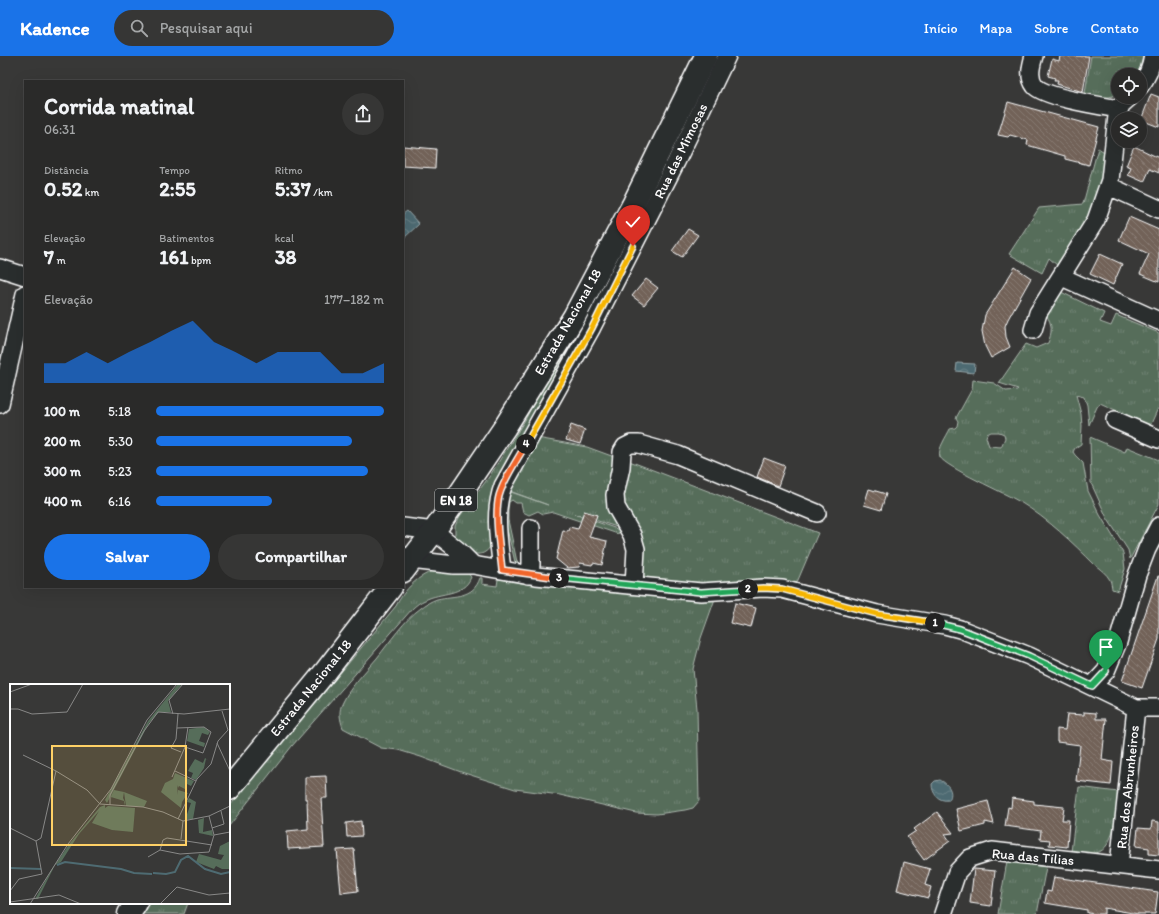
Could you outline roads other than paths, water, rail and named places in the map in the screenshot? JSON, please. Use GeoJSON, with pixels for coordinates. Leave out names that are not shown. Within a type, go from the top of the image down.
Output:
{"type":"FeatureCollection","features":[{"type":"Feature","properties":{"kind":"main road","name":"Estrada Nacional 18"},"geometry":{"type":"LineString","coordinates":[[406,562],[434,531],[505,427],[574,317],[634,203],[706,56]]}},
{"type":"Feature","properties":{"kind":"main road","name":"Estrada Nacional 18"},"geometry":{"type":"LineString","coordinates":[[230,788],[390,588]]}},
{"type":"Feature","properties":{"kind":"main road"},"geometry":{"type":"LineString","coordinates":[[129,914],[135,904]]}},
{"type":"Feature","properties":{"kind":"street","name":"Rua das Mimosas"},"geometry":{"type":"LineString","coordinates":[[502,570],[497,511],[498,497],[502,486],[592,328],[727,56]]}},
{"type":"Feature","properties":{"kind":"street"},"geometry":{"type":"LineString","coordinates":[[1034,56],[1030,77],[1036,87],[1050,94],[1119,110]]}},
{"type":"Feature","properties":{"kind":"street"},"geometry":{"type":"LineString","coordinates":[[1147,78],[1154,65]]}},
{"type":"Feature","properties":{"kind":"street"},"geometry":{"type":"LineString","coordinates":[[1033,330],[1038,313],[1062,277],[1096,220],[1108,186],[1113,165],[1117,116],[1122,104]]}},
{"type":"Feature","properties":{"kind":"street"},"geometry":{"type":"LineString","coordinates":[[1108,186],[1159,209]]}},
{"type":"Feature","properties":{"kind":"street"},"geometry":{"type":"LineString","coordinates":[[0,268],[24,276]]}},
{"type":"Feature","properties":{"kind":"street"},"geometry":{"type":"LineString","coordinates":[[1062,277],[1159,321]]}},
{"type":"Feature","properties":{"kind":"street"},"geometry":{"type":"LineString","coordinates":[[0,404],[24,298]]}},
{"type":"Feature","properties":{"kind":"street"},"geometry":{"type":"LineString","coordinates":[[1115,420],[1159,439]]}},
{"type":"Feature","properties":{"kind":"street"},"geometry":{"type":"LineString","coordinates":[[634,585],[636,549],[632,536],[616,507],[615,496],[621,466],[622,452],[625,447],[631,444],[639,444],[678,455],[817,513]]}},
{"type":"Feature","properties":{"kind":"street"},"geometry":{"type":"LineString","coordinates":[[1092,686],[1106,671],[1118,642],[1137,575],[1147,549],[1159,526]]}},
{"type":"Feature","properties":{"kind":"street"},"geometry":{"type":"LineString","coordinates":[[404,527],[434,531],[459,551],[473,565]]}},
{"type":"Feature","properties":{"kind":"street"},"geometry":{"type":"LineString","coordinates":[[528,575],[531,565],[531,528]]}},
{"type":"Feature","properties":{"kind":"street"},"geometry":{"type":"LineString","coordinates":[[406,562],[473,565],[528,575],[701,592],[763,588],[782,589],[877,614],[945,625],[960,629],[1029,656],[1136,708],[1159,708]]}},
{"type":"Feature","properties":{"kind":"street","name":"Rua dos Abrunheiros"},"geometry":{"type":"LineString","coordinates":[[1119,865],[1136,708]]}},
{"type":"Feature","properties":{"kind":"street","name":"Rua das Tílias"},"geometry":{"type":"LineString","coordinates":[[943,914],[957,872],[970,858],[992,851],[1159,870]]}},
{"type":"Feature","properties":{"kind":"water"},"geometry":{"type":"Polygon","coordinates":[[[407,211],[419,224],[404,238],[404,213],[407,211]]]}},
{"type":"Feature","properties":{"kind":"water"},"geometry":{"type":"Polygon","coordinates":[[[957,363],[975,364],[974,373],[956,371],[957,363]]]}},
{"type":"Feature","properties":{"kind":"water"},"geometry":{"type":"Polygon","coordinates":[[[940,780],[949,788],[951,794],[949,800],[942,800],[934,794],[932,784],[935,781],[940,780]]]}}]}
